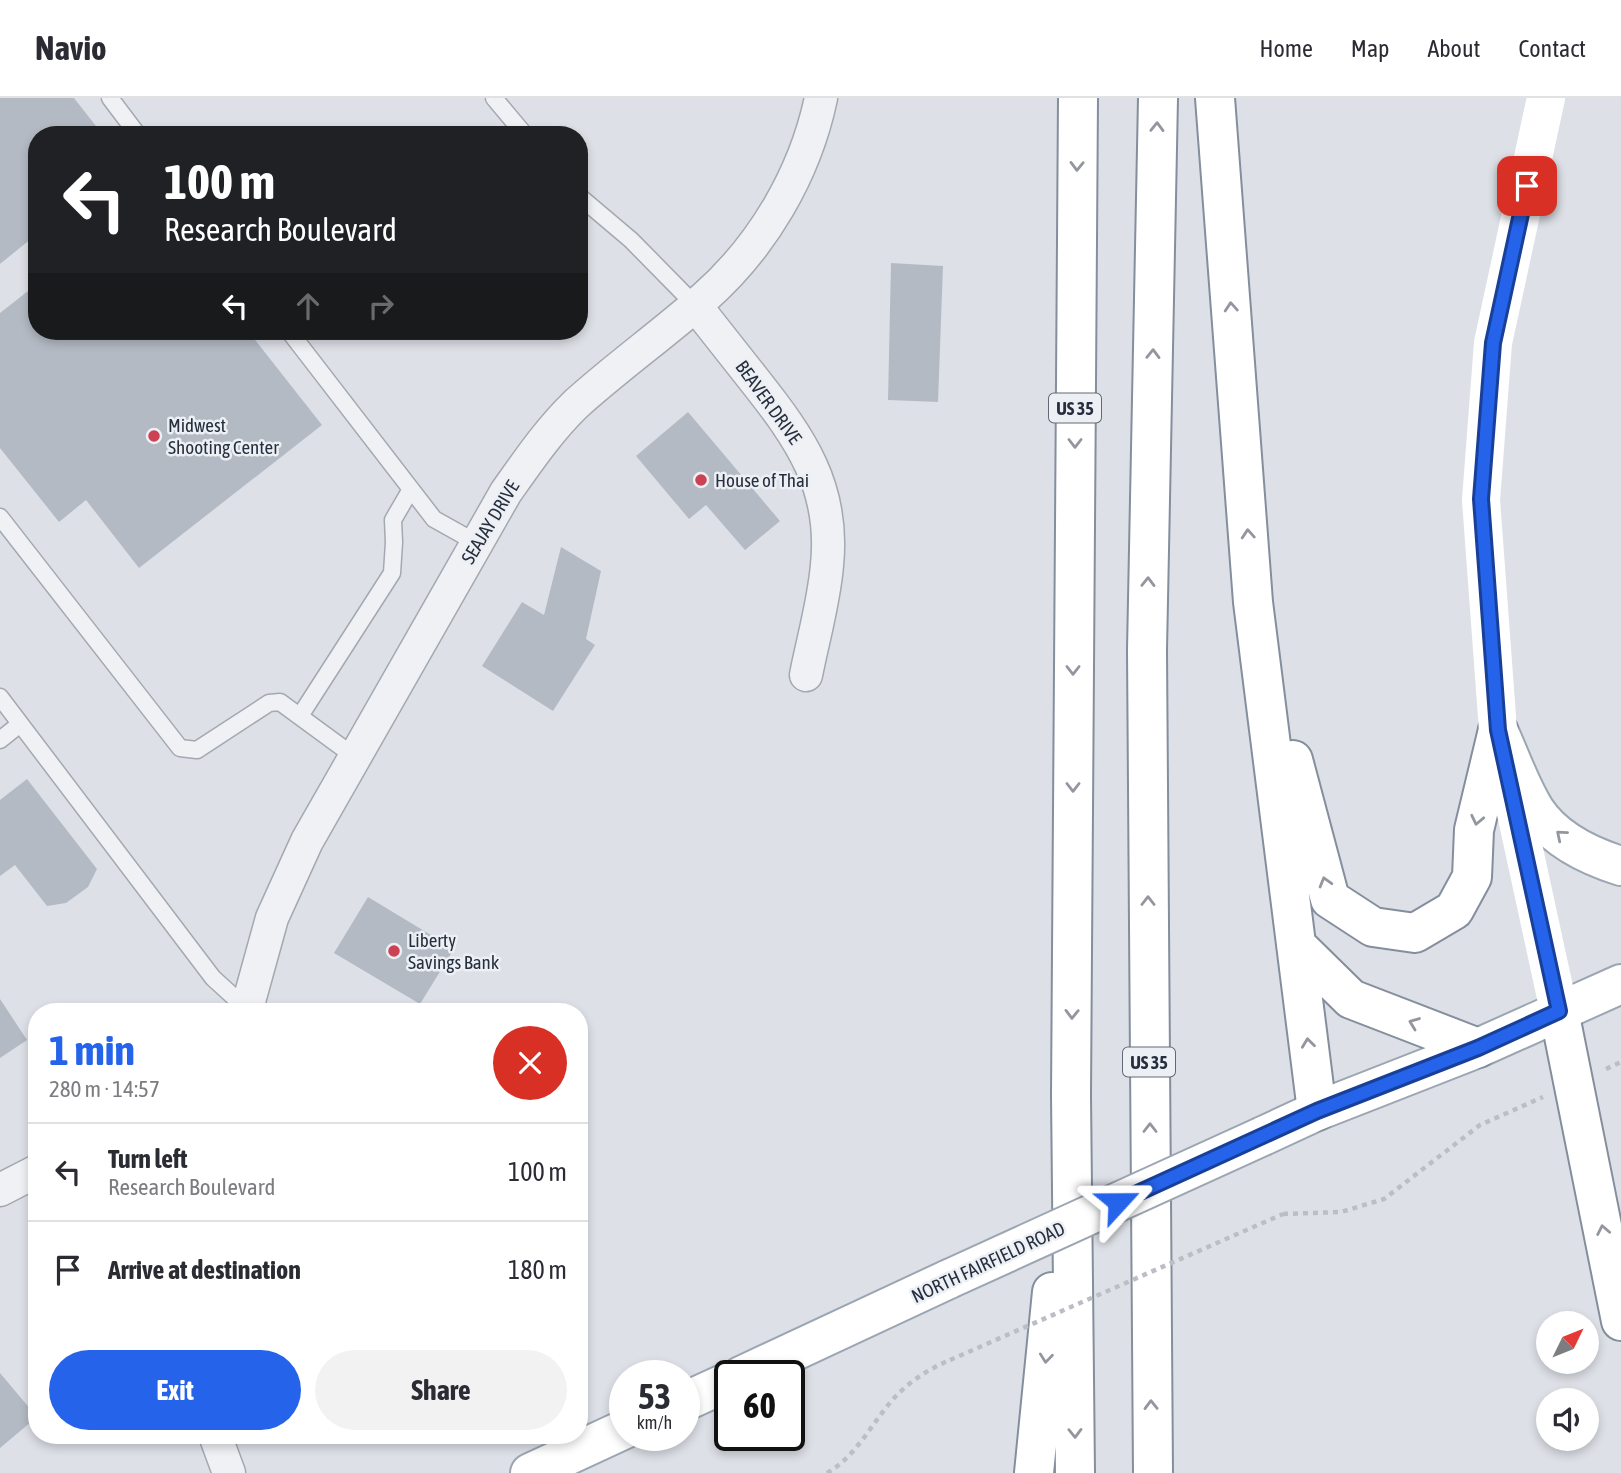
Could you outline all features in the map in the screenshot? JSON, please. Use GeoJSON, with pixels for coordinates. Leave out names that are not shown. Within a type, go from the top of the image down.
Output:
{"type":"FeatureCollection","features":[{"type":"Feature","properties":{"kind":"main road","name":"US 35"},"geometry":{"type":"LineString","coordinates":[[1075,1473],[1071,1095],[1078,98]]}},
{"type":"Feature","properties":{"kind":"main road","name":"US 35"},"geometry":{"type":"LineString","coordinates":[[1153,1473],[1147,650],[1158,98]]}},
{"type":"Feature","properties":{"kind":"main road"},"geometry":{"type":"LineString","coordinates":[[1216,98],[1253,602],[1317,1111]]}},
{"type":"Feature","properties":{"kind":"main road"},"geometry":{"type":"LineString","coordinates":[[1546,98],[1493,343],[1481,499],[1498,730],[1574,1083],[1621,1321]]}},
{"type":"Feature","properties":{"kind":"main road"},"geometry":{"type":"LineString","coordinates":[[1253,602],[1330,899],[1373,928],[1415,933],[1454,910],[1472,877],[1474,830],[1498,730]]}},
{"type":"Feature","properties":{"kind":"main road"},"geometry":{"type":"LineString","coordinates":[[1498,730],[1536,811],[1562,838],[1597,859],[1621,866]]}},
{"type":"Feature","properties":{"kind":"main road"},"geometry":{"type":"LineString","coordinates":[[1296,944],[1351,999],[1478,1048]]}},
{"type":"Feature","properties":{"kind":"main road","name":"NORTH FAIRFIELD ROAD"},"geometry":{"type":"LineString","coordinates":[[775,1360],[1317,1111],[1478,1048],[1621,984]]}},
{"type":"Feature","properties":{"kind":"main road"},"geometry":{"type":"LineString","coordinates":[[1034,1473],[1071,1095]]}},
{"type":"Feature","properties":{"kind":"main road"},"geometry":{"type":"LineString","coordinates":[[530,1473],[609,1436]]}},
{"type":"Feature","properties":{"kind":"street","name":"SEAJAY DRIVE"},"geometry":{"type":"LineString","coordinates":[[249,1003],[272,918],[307,841],[506,492],[538,446],[576,405],[695,305],[740,260],[770,220],[795,177],[814,133],[821,98]]}},
{"type":"Feature","properties":{"kind":"street","name":"BEAVER DRIVE"},"geometry":{"type":"LineString","coordinates":[[695,305],[792,429],[820,488],[827,524],[827,564],[806,675]]}},
{"type":"Feature","properties":{"kind":"street"},"geometry":{"type":"LineString","coordinates":[[0,1190],[28,1176]]}},
{"type":"Feature","properties":{"kind":"street"},"geometry":{"type":"LineString","coordinates":[[218,1444],[229,1473]]}},
{"type":"Feature","properties":{"kind":"lane"},"geometry":{"type":"LineString","coordinates":[[110,98],[131,126]]}},
{"type":"Feature","properties":{"kind":"lane"},"geometry":{"type":"LineString","coordinates":[[494,98],[517,126]]}},
{"type":"Feature","properties":{"kind":"lane"},"geometry":{"type":"LineString","coordinates":[[588,204],[631,240],[695,305]]}},
{"type":"Feature","properties":{"kind":"lane"},"geometry":{"type":"LineString","coordinates":[[296,340],[434,519],[477,543]]}},
{"type":"Feature","properties":{"kind":"lane"},"geometry":{"type":"LineString","coordinates":[[300,716],[392,573],[393,520],[411,489]]}},
{"type":"Feature","properties":{"kind":"lane"},"geometry":{"type":"LineString","coordinates":[[0,517],[180,748],[197,750],[269,703],[280,702],[355,757]]}},
{"type":"Feature","properties":{"kind":"lane"},"geometry":{"type":"LineString","coordinates":[[0,697],[213,978],[240,1003]]}},
{"type":"Feature","properties":{"kind":"lane"},"geometry":{"type":"LineString","coordinates":[[0,740],[20,724]]}},
{"type":"Feature","properties":{"kind":"path"},"geometry":{"type":"LineString","coordinates":[[827,1473],[866,1436],[898,1393],[929,1369],[1283,1214],[1341,1212],[1384,1199],[1480,1125],[1621,1062]]}},
{"type":"Feature","properties":{"kind":"building"},"geometry":{"type":"Polygon","coordinates":[[[0,98],[74,98],[96,126],[28,126],[28,241],[0,264],[0,98]]]}},
{"type":"Feature","properties":{"kind":"building"},"geometry":{"type":"Polygon","coordinates":[[[891,263],[943,266],[938,402],[888,400],[891,263]]]}},
{"type":"Feature","properties":{"kind":"building","name":"Midwest Shooting Center"},"geometry":{"type":"Polygon","coordinates":[[[28,291],[28,340],[255,340],[322,425],[139,568],[86,500],[59,522],[0,448],[0,313],[28,291]]]}},
{"type":"Feature","properties":{"kind":"building","name":"House of Thai"},"geometry":{"type":"Polygon","coordinates":[[[688,412],[780,521],[745,550],[706,505],[689,519],[636,456],[688,412]]]}},
{"type":"Feature","properties":{"kind":"building"},"geometry":{"type":"Polygon","coordinates":[[[561,547],[601,571],[586,639],[595,645],[553,711],[482,666],[522,602],[544,615],[561,547]]]}},
{"type":"Feature","properties":{"kind":"building"},"geometry":{"type":"Polygon","coordinates":[[[27,779],[97,869],[88,887],[66,903],[47,906],[15,865],[0,876],[0,800],[27,779]]]}},
{"type":"Feature","properties":{"kind":"building","name":"Liberty Savings Bank"},"geometry":{"type":"Polygon","coordinates":[[[368,897],[454,949],[421,1003],[334,953],[368,897]]]}},
{"type":"Feature","properties":{"kind":"building"},"geometry":{"type":"Polygon","coordinates":[[[0,999],[27,1040],[0,1058],[0,999]]]}},
{"type":"Feature","properties":{"kind":"building"},"geometry":{"type":"Polygon","coordinates":[[[0,1373],[28,1406],[28,1425],[0,1448],[0,1373]]]}},
{"type":"Feature","properties":{"kind":"place","name":"Midwest Shooting Center"},"geometry":{"type":"Point","coordinates":[154,436]}},
{"type":"Feature","properties":{"kind":"place","name":"House of Thai"},"geometry":{"type":"Point","coordinates":[701,480]}},
{"type":"Feature","properties":{"kind":"place","name":"Liberty Savings Bank"},"geometry":{"type":"Point","coordinates":[394,951]}},
{"type":"Feature","properties":{"kind":"route"},"geometry":{"type":"LineString","coordinates":[[1118,1202],[1317,1111],[1478,1048],[1559,1011],[1498,730],[1481,499],[1493,343],[1527,186]]}}]}
